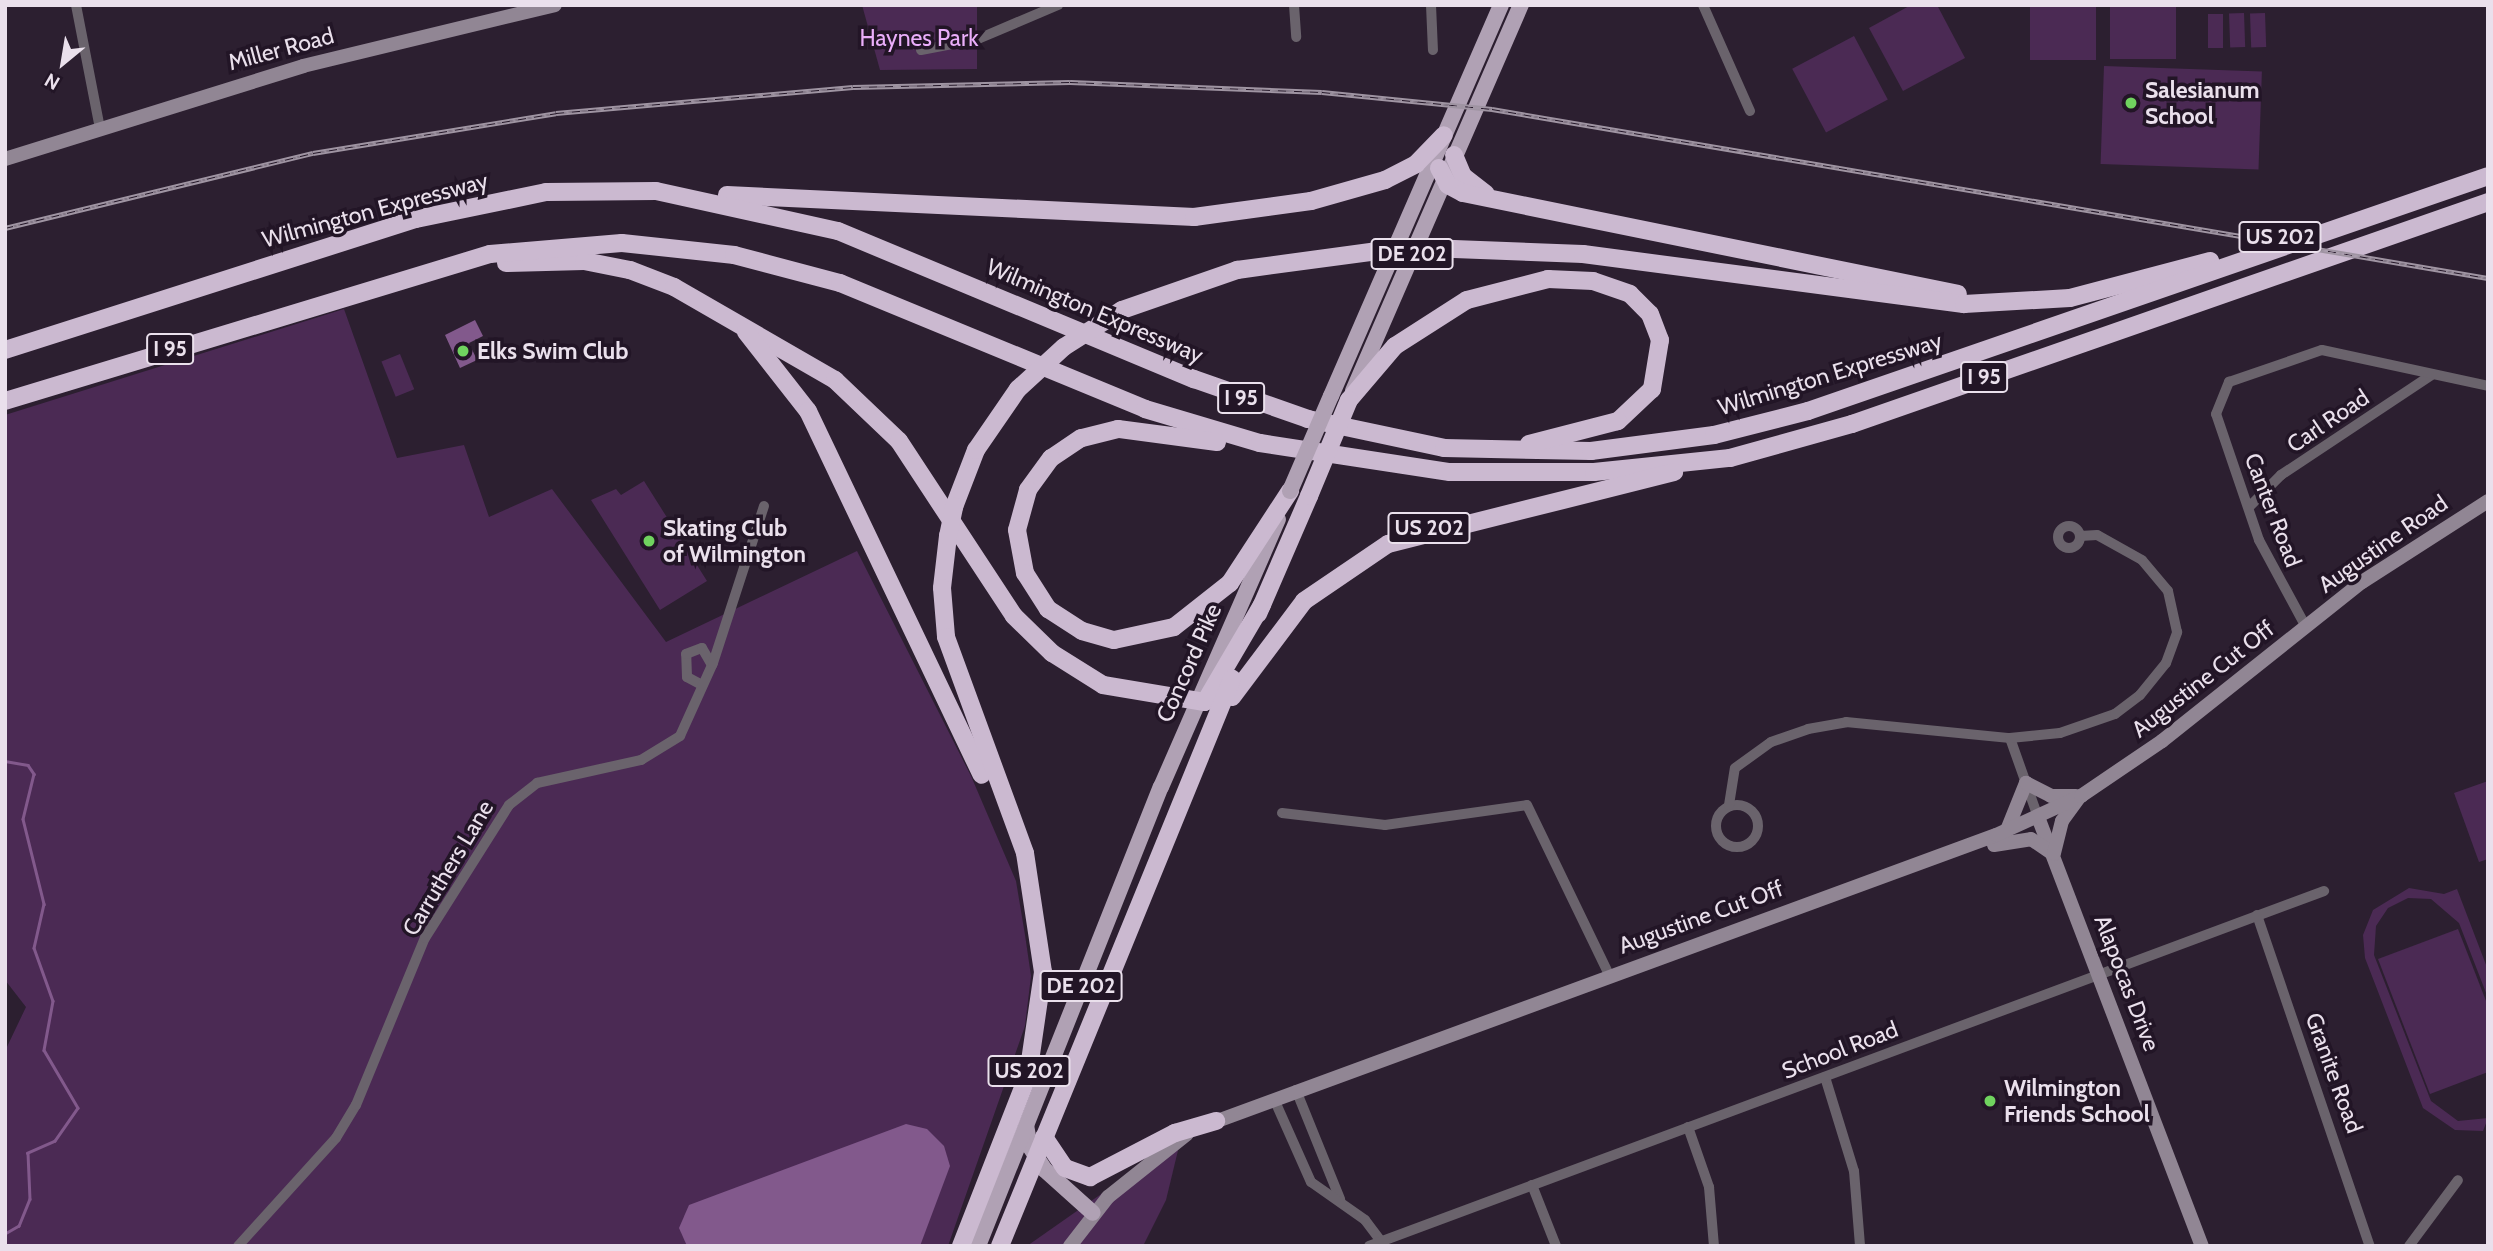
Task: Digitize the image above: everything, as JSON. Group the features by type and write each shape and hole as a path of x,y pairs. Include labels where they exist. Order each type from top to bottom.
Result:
{"highway":[{"path":"656,191 1194,217 1311,201 1385,180 1416,164 1444,135"},
{"path":"1454,155 1476,189 1513,203"},
{"name":"US 202","path":"961,1246 1037,1041 1043,972 1032,886 946,638 942,588 947,536 954,507 976,450 1018,388 1122,310 1237,270 1378,251 1428,248 1583,254 1930,302 2070,298 2166,275 2488,166"},
{"path":"1441,174 1463,193 1926,289 2070,298"},
{"name":"Wilmington Expressway","path":"5,350 427,216 546,192 656,191 838,231 1224,391 1367,434 1444,448 1556,452 1671,443 1750,427 1845,400 2488,176"},
{"name":"I 95","path":"5,401 335,297 537,247 622,243 722,253 840,283 1178,420 1293,451 1415,468 1557,474 1730,458 1852,424 2488,202"},
{"path":"335,297 476,267 584,261 674,287 835,380 870,410 899,442 1001,600 1039,643 1103,685 1199,702 1214,693 1262,605"},
{"path":"1340,398 1395,346 1428,321 1466,300 1527,282 1574,279 1621,289 1650,314 1660,340 1652,389 1618,421 1600,429 1523,445 1367,434"},
{"path":"737,322 814,423 1032,886"},
{"name":"Concord Pike","path":"1000,1246 1309,496 1340,398"},
{"path":"1290,491 1230,583 1183,622 1150,636 1114,640 1070,626 1038,597 1021,562 1019,517 1034,478 1062,449 1104,431 1140,430 1293,459 1415,468"},
{"name":"US 202","path":"1210,733 1284,622 1345,568 1388,544 1730,458"},
{"path":"1044,1137 1065,1168 1090,1178 1183,1129 1216,1121"}],"main road":[{"name":"Concord Pike","path":"1340,398 1444,135 1501,5"},
{"path":"1441,174 1511,5"},
{"name":"Concord Pike","path":"978,1246 1199,702 1290,491 1400,283 1441,174 1454,155 1521,5"},
{"path":"1026,1125 1035,1158 1093,1213"}],"street":[{"path":"76,5 100,128"},
{"name":"Miller Road","path":"5,159 303,66 555,5"},
{"path":"921,50 978,39 1059,5"},
{"path":"1294,5 1296,37"},
{"path":"1431,5 1433,50"},
{"path":"1703,5 1750,111"},
{"name":"Miller Road","path":"5,165 24,155"},
{"name":"Canter Road","path":"2306,627 2259,540 2216,401 2229,382 2322,350 2433,374"},
{"path":"2433,374 2488,386"},
{"name":"Carl Road","path":"2249,506 2281,475 2433,374"},
{"name":"Augustine Road","path":"2306,627 2403,554 2488,501"},
{"name":"Carruthers Lane","path":"238,1246 336,1138 356,1105 425,938 509,805 543,781 664,751 680,736 712,665 764,506"},
{"path":"1729,806 1746,806 1756,817 1758,831 1746,845 1728,846 1716,833 1716,819 1729,806 1735,768 1771,741 1808,729 1846,722 2010,738 2060,733 2115,713 2152,681 2177,632 2168,591 2155,571 2097,535 2080,536"},
{"name":"Augustine Cut Off","path":"1070,1246 1093,1213 1171,1145 1216,1121 1978,841 2081,796 2306,627"},
{"path":"702,685 687,677 686,654 702,649 712,665"},
{"path":"2010,738 2038,817"},
{"path":"2026,783 2051,796 2081,796"},
{"path":"2007,830 2026,783"},
{"path":"1978,841 1990,846 2031,839 2054,854 2062,821 2081,796"},
{"path":"1282,813 1398,825 1527,805 1609,975"},
{"name":"Alapocas Drive","path":"2038,817 2202,1246"},
{"name":"School Road","path":"1369,1246 1383,1244 1532,1185 2324,891"},
{"name":"Granite Road","path":"2257,915 2370,1246"},
{"path":"1825,1077 1854,1171 1860,1246"},
{"path":"1296,1090 1342,1203"},
{"path":"1274,1099 1306,1174 1342,1203 1383,1244"},
{"path":"1688,1127 1709,1188 1714,1246"},
{"path":"2410,1246 2458,1180"},
{"path":"1532,1185 1556,1246"}],"green space":[{"name":"Haynes Park","path":"862,5 977,5 977,69 880,70"},
{"path":"1911,5 1937,5 1965,58 1903,91 1869,28"},
{"path":"2030,5 2096,5 2096,60 2030,60"},
{"path":"2110,5 2176,5 2176,59 2110,59"},
{"path":"2244,13 2245,47 2230,48 2229,14"},
{"path":"2265,13 2266,47 2251,48 2250,14"},
{"path":"2208,14 2223,14 2223,48 2208,48"},
{"path":"1854,36 1888,100 1826,132 1792,69"},
{"path":"2104,66 2262,72 2258,169 2101,164"},
{"path":"344,309 397,458 464,445 489,517 552,489 666,642 857,551 971,776 1016,881 1031,976 1025,1026 948,1246 5,1246 5,1051 26,1007 5,980 5,415"},
{"path":"400,354 414,389 396,397 381,361"},
{"name":"Skating Club of Wilmington","path":"644,481 707,581 660,610 591,500 616,489 621,495"},
{"path":"2488,781 2488,859 2479,862 2454,793"},
{"path":"2409,888 2444,894 2457,889 2488,970 2488,998 2459,923 2431,899 2408,898 2388,908 2376,926 2374,955 2431,1101 2458,1121 2488,1118 2483,1131 2455,1130 2423,1108 2365,958 2363,935 2373,910"},
{"path":"2458,929 2488,1006 2488,1072 2430,1094 2378,959"},
{"path":"1181,1138 1166,1200 1143,1246 1027,1246"}],"shaded area":[{"name":"Elks Swim Club","path":"475,320 483,336 469,343 477,360 460,368 445,335"},
{"path":"906,1124 927,1129 944,1146 950,1166 920,1246 687,1246 679,1228 689,1205"}],"waterway":[{"path":"5,761 28,765 34,774 23,819 44,904 34,948 53,1001 44,1050 78,1108 55,1141 28,1153 30,1199 19,1226 5,1234"}],"railway":[{"path":"5,228 313,153 556,113 853,87 1070,82 1322,92 1492,109 2488,278"}],"place":[{"name":"Salesianum School","path":"2131,103"},
{"name":"Elks Swim Club","path":"463,351"},
{"name":"Skating Club of Wilmington","path":"649,541"},
{"name":"Wilmington Friends School","path":"1990,1101"}]}
